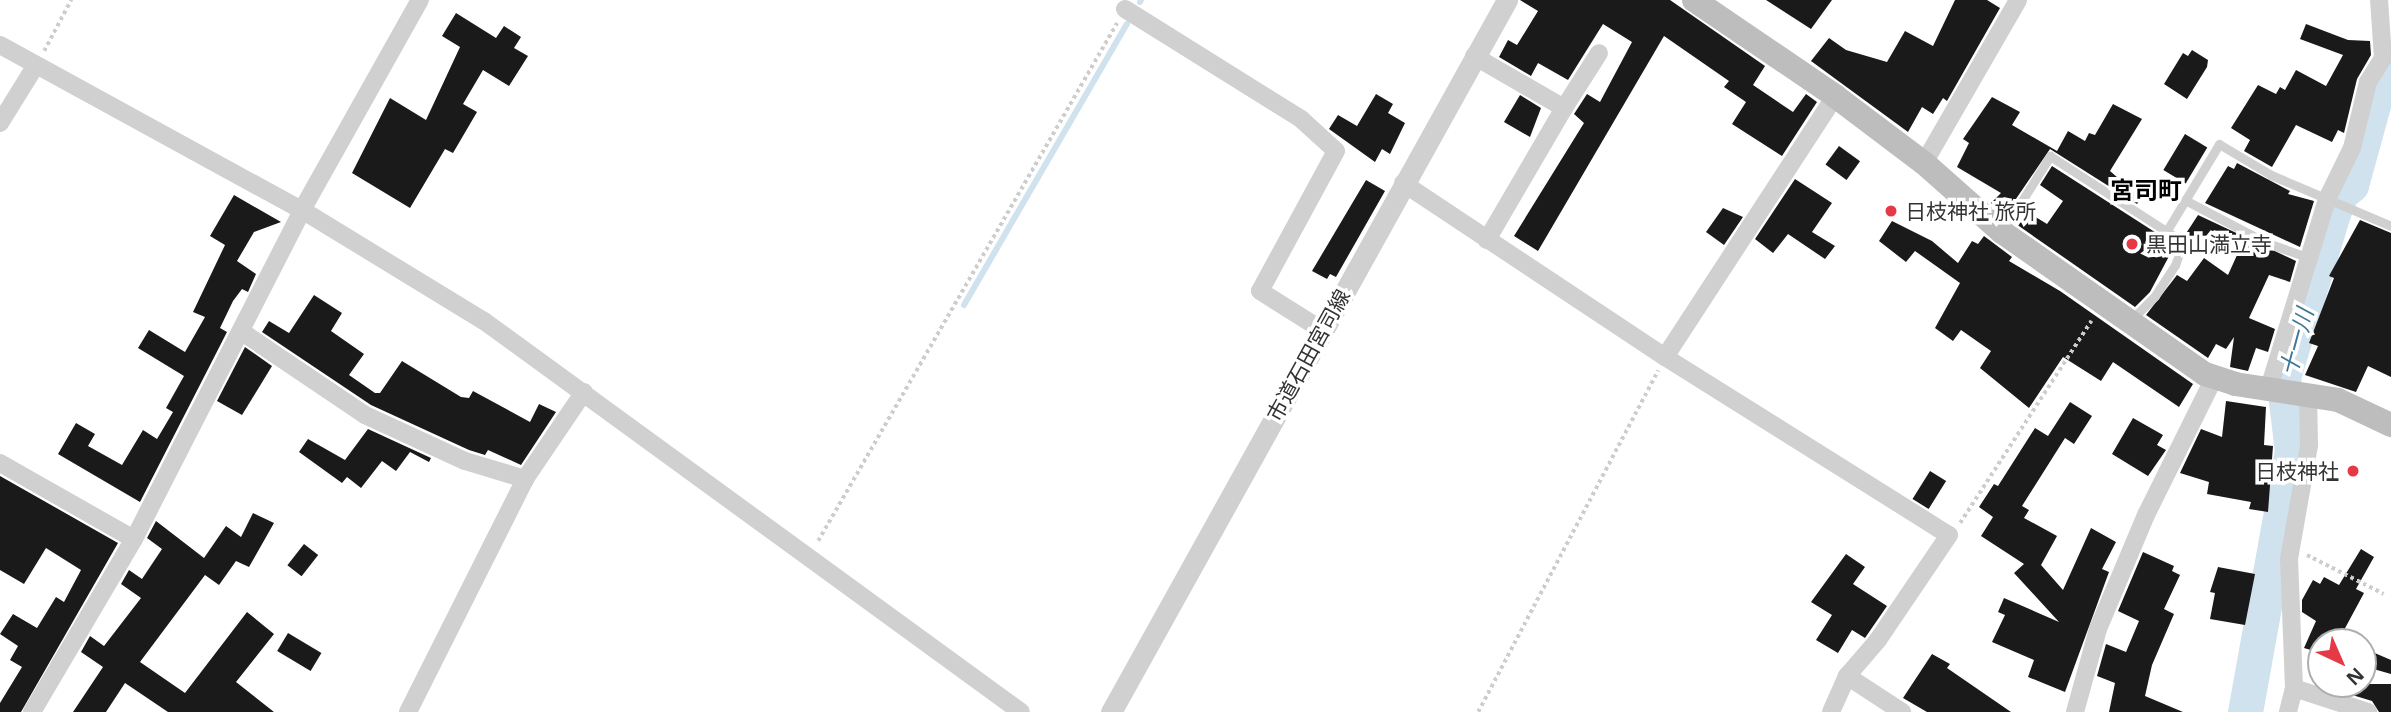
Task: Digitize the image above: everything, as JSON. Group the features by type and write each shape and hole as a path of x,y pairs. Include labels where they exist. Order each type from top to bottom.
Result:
{"main road":[{"path":"1694,0 1835,96 1924,163 2002,232 2214,378 2338,400 2391,425"}],"street":[{"path":"32,712 134,539 302,210 420,0"},
{"name":"市道石田宮司線","path":"1111,712 1507,0"},
{"path":"1924,163 2018,0"},
{"path":"2288,712 2294,688 2291,547 2309,445 2286,390 2309,258 2352,148 2368,82 2387,54 2379,0"},
{"path":"1125,9 1301,119 1336,151 1260,291 1322,330"},
{"path":"0,45 302,210 484,321 809,555 1021,712"},
{"path":"1487,240 1599,53"},
{"path":"1474,56 1564,108"},
{"path":"0,124 36,65"},
{"path":"1665,357 1835,96"},
{"path":"1403,183 1665,357 1949,535 1878,640 1847,676 1830,712"},
{"path":"242,332 365,415 465,461 525,478"},
{"path":"2075,712 2098,629 2146,515 2214,378"},
{"path":"408,712 525,478 584,393"},
{"path":"0,463 134,539"},
{"path":"1847,676 1902,712"},
{"path":"2294,688 2368,712"}],"lane":[{"path":"2166,232 2219,144 2271,175 2345,204 2391,226"},
{"path":"2002,232 2050,156 2183,242 2175,265 2130,321"},
{"path":"2185,200 2267,243 2309,258"}],"path":[{"path":"36,65 71,0"},
{"path":"809,555 1125,9"},
{"path":"1949,535 2103,304"},
{"path":"1478,712 1665,357"},
{"path":"2291,547 2384,594"}],"building":[{"path":"1520,0 1670,0 1765,66 1753,85 1793,112 1806,94 1817,102 1782,156 1732,124 1746,102 1724,87 1729,81 1664,36 1538,251 1514,236 1584,123 1574,114 1587,94 1600,102 1632,42 1603,24 1568,80 1538,63 1531,76 1499,57 1508,40 1517,45 1538,11"},
{"path":"1766,0 1832,0 1811,29"},
{"path":"1955,0 1987,0 2000,8 1947,101 1943,98 1933,114 1922,107 1908,132 1811,61 1829,38 1846,50 1887,62 1905,31 1933,46"},
{"path":"456,13 496,38 504,26 521,37 514,48 528,56 509,86 483,70 463,104 477,112 453,153 445,149 410,208 352,173 390,98 426,120 460,47 442,36"},
{"path":"2306,24 2348,40 2370,41 2371,55 2357,79 2344,133 2338,130 2332,142 2296,125 2272,167 2244,151 2250,140 2231,128 2258,85 2276,94 2280,87 2285,90 2296,70 2326,86 2343,55 2300,39"},
{"path":"2192,50 2208,60 2207,67 2187,99 2164,84 2183,53 2188,56"},
{"path":"1376,94 1393,104 1388,113 1405,123 1390,154 1382,149 1375,162 1329,129 1338,115 1357,126"},
{"path":"1520,95 1541,108 1530,137 1504,122"},
{"path":"1992,97 2020,112 2012,125 2057,151 2068,131 2085,141 2089,133 2095,135 2113,104 2142,119 2110,171 2141,198 2137,204 2050,149 2005,215 1991,203 2001,193 1957,167 1969,143 1963,139"},
{"path":"2185,134 2207,147 2186,183 2163,170"},
{"path":"1839,146 1860,161 1847,180 1825,165"},
{"path":"2237,163 2290,191 2288,194 2314,201 2300,247 2205,203 2228,166 2234,169"},
{"path":"2052,166 2175,245 2150,292 2135,307 2016,224 2024,210 2047,224 2063,201 2040,185"},
{"path":"1795,179 1832,203 1812,232 1835,246 1825,259 1788,234 1773,253 1755,239"},
{"path":"1366,180 1385,191 1336,277 1330,274 1327,279 1312,271"},
{"path":"234,195 281,222 254,232 237,261 256,274 248,292 242,289 233,301 220,328 227,332 140,502 58,454 76,423 95,434 88,446 122,465 143,430 157,439 173,412 166,408 184,376 138,348 149,330 185,352 205,317 193,312 225,245 210,236"},
{"path":"1723,208 1743,217 1724,245 1706,232"},
{"path":"2198,215 2296,261 2290,282 2269,275 2249,318 2275,329 2268,352 2256,348 2248,371 2230,367 2234,337 2226,349 2216,344 2208,358 2146,315 2177,275 2187,281 2204,258 2228,275 2242,244 2214,230 2200,251 2185,235"},
{"path":"2360,220 2391,233 2391,377 2368,366 2356,392 2305,375 2318,346 2309,343 2334,278 2329,276"},
{"path":"1892,221 1932,241 1958,263 1972,241 1978,244 1984,236 2012,257 2009,261 2060,291 2193,384 2179,407 2113,362 2101,381 2063,357 2029,408 1980,368 1991,351 1961,330 1953,341 1935,328 1960,283 1915,251 1906,262 1879,241"},
{"path":"314,295 342,313 331,331 364,354 349,375 375,393 380,393 402,361 461,397 469,398 473,391 530,422 539,404 556,412 521,465 488,450 485,455 469,450 371,405 262,332 269,321 289,333"},
{"path":"245,347 272,366 242,415 217,401"},
{"path":"2226,401 2266,407 2264,445 2273,446 2268,512 2249,509 2251,502 2207,494 2209,482 2180,473 2201,429 2222,437"},
{"path":"2070,402 2092,416 2074,444 2065,438 2022,506 2029,510 2024,518 2057,536 2041,565 2063,590 2091,528 2116,542 2102,569 2109,572 2065,692 2028,677 2034,660 1992,642 2005,615 1998,612 2004,598 2059,622 2014,573 2024,564 1981,536 1993,517 1979,507 1994,484 1998,486 2035,428 2048,436"},
{"path":"2133,418 2163,435 2157,445 2166,450 2148,476 2112,454"},
{"path":"368,429 431,458 429,462 410,452 396,471 382,461 361,488 347,477 342,483 299,452 308,439 345,460"},
{"path":"1930,471 1946,481 1929,509 1913,499"},
{"path":"0,476 118,543 21,712 0,712 0,703 22,667 10,660 18,646 0,634 13,614 37,628 56,597 64,602 81,570 46,548 24,584 0,570"},
{"path":"253,513 274,523 249,567 236,561 219,585 205,575 140,662 185,693 247,612 274,634 236,682 274,712 168,712 125,683 106,712 73,712 103,667 81,652 90,636 104,646 141,598 121,584 129,570 142,579 162,549 147,538 156,521 204,558 226,526 241,537"},
{"path":"304,544 318,555 302,576 287,565"},
{"path":"2361,549 2374,557 2356,589 2364,593 2345,628 2313,628 2316,621 2302,612 2302,600 2313,580 2320,584 2324,577 2339,585"},
{"path":"2143,552 2174,566 2172,571 2180,575 2164,609 2174,614 2152,665 2145,696 2183,712 2109,712 2115,683 2097,676 2106,644 2126,652 2139,621 2118,611"},
{"path":"1846,554 1865,567 1853,584 1887,606 1865,638 1852,630 1838,653 1816,640 1832,615 1811,602"},
{"path":"2218,567 2255,574 2245,625 2210,619 2215,593 2210,592"},
{"path":"288,633 321,653 311,671 277,651"},
{"path":"1932,654 1950,664 1947,668 2011,712 1927,712 1903,698"},
{"path":"2377,654 2391,660 2391,674 2377,670"},
{"path":"2377,684 2391,684 2391,712 2379,712 2372,701 2362,698 2377,698"}],"waterway":[{"path":"964,305 1127,24"},
{"name":"十一川","path":"2245,712 2292,451 2283,377 2333,213 2341,193 2351,185 2380,80 2391,70"}],"place":[{"name":"日枝神社 旅所","path":"1891,211"},
{"name":"黒田山満立寺","path":"2132,244"},
{"name":"日枝神社","path":"2353,471"}],"district":[{"name":"宮司町","path":"2146,190"}]}
